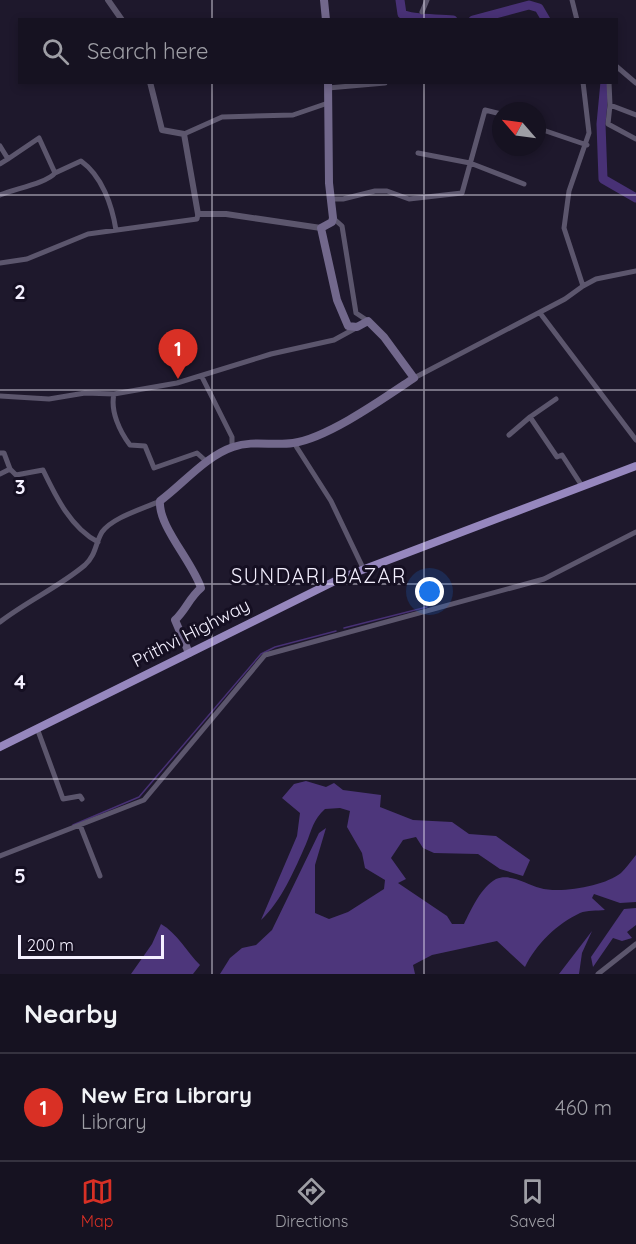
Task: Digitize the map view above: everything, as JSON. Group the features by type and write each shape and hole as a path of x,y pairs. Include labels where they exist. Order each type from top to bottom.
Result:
{"highway":[{"name":"Prithvi Highway","path":"0,747 283,605 364,570 636,465"}],"main road":[{"path":"324,0 326,18"},
{"path":"189,653 175,620 183,613 187,600 201,588 174,536 164,525 160,501 207,462 232,447 253,443 294,443 354,417 414,378 384,337 368,321 357,327 348,326 337,300 321,228 332,222 333,218 329,183 328,85"}],"street":[{"path":"108,0 121,18"},
{"path":"422,12 427,0"},
{"path":"572,0 576,18"},
{"path":"618,68 636,83"},
{"path":"150,84 162,130 165,133 184,134 222,117 293,115 328,103"},
{"path":"328,85 356,84"},
{"path":"583,84 589,133 587,145 568,191 564,228 583,286"},
{"path":"609,84 608,124 636,139"},
{"path":"610,105 636,115"},
{"path":"331,199 343,199 375,191 387,191 409,199 462,193 485,110 492,112"},
{"path":"546,131 587,145"},
{"path":"0,263 27,259 88,234 197,219 184,134"},
{"path":"0,164 39,138 55,173"},
{"path":"0,146 8,159"},
{"path":"418,153 470,163 524,184"},
{"path":"0,195 18,187 45,182 55,173 81,161 90,167 110,202 116,231"},
{"path":"198,214 226,214 321,228"},
{"path":"333,218 342,226 356,313 368,321"},
{"path":"414,378 540,312 596,279 636,271"},
{"path":"540,312 636,440"},
{"path":"0,396 49,399 85,393 114,394 202,377 271,354 334,340 357,327"},
{"path":"202,377 232,437 232,447"},
{"path":"114,394 115,412 123,436 130,445 145,446 153,468 197,453 207,462"},
{"path":"509,435 556,399"},
{"path":"530,417 548,447 557,457 562,455 567,459 582,486"},
{"path":"294,443 331,501 364,570"},
{"path":"0,453 4,453 10,469 16,475 43,470 65,511 85,536 98,542"},
{"path":"0,474 10,469"},
{"path":"0,622 17,609 55,588 87,563 95,555 103,531 117,521 160,501"},
{"path":"0,856 144,800 265,655 544,579 636,532"},
{"path":"37,728 63,798 80,796 82,799"},
{"path":"80,825 100,876"},
{"path":"598,974 636,944"}],"shaded area":[{"path":"306,781 326,787 334,783 343,790 381,795 380,807 413,820 452,822 469,834 496,836 530,860 523,876 500,869 478,854 434,853 423,848 416,837 403,840 391,858 406,879 398,883 447,916 452,924 464,924 481,893 496,879 513,878 549,890 582,888 614,878 636,855 636,902 620,903 594,894 592,898 605,910 583,912 563,923 541,943 525,967 497,941 432,955 413,965 415,974 220,974 230,958 242,948 256,945 272,930 319,833 326,828 315,865 315,913 329,919 348,912 384,889 385,880 365,868 362,853 347,827 350,811 340,808 325,809 315,821 287,885 261,920 297,836 300,813 282,798 294,784"},
{"path":"636,908 636,925 627,932 632,938 622,941 613,938 593,967 591,957 624,909"},
{"path":"161,924 177,938 200,965 193,974 131,974 152,944"},
{"path":"592,931 582,953 579,974 559,974"}],"waterway":[{"path":"400,0 402,14 419,18"},
{"path":"480,18 529,5 539,8 545,18"},
{"path":"605,84 601,124 603,179 636,198"},
{"path":"344,628 427,607"},
{"path":"73,825 139,797 261,654 275,647 336,631"}],"place":[{"name":"New Era Library","path":"178,379"}],"district":[{"name":"SUNDARI BAZAR","path":"319,576"}]}
